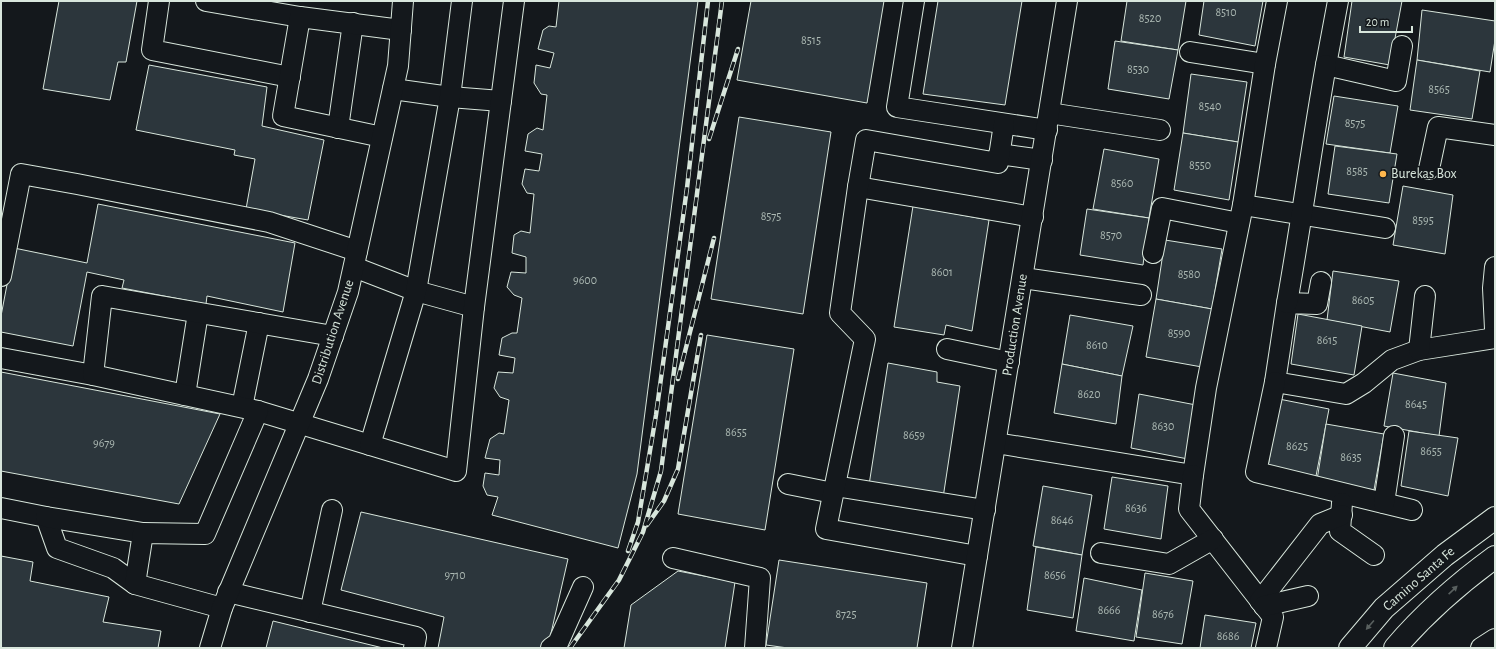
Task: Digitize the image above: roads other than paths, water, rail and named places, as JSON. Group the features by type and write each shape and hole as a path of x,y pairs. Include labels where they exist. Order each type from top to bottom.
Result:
{"main road":[{"name":"Camino Santa Fe","path":"1350,648 1384,608 1445,555 1495,518"},
{"path":"1394,648 1410,630 1463,580 1495,557"}],"street":[{"path":"159,1 152,50 290,77"},
{"path":"206,1 300,17 401,30"},
{"name":"Distribution Avenue","path":"210,648 225,600 318,378 348,292 398,66 403,1"},
{"path":"370,445 416,291 450,97 462,1"},
{"path":"1,358 93,375 250,409 456,471 474,307 514,1"},
{"path":"914,1 897,107 1004,124 1048,121 1160,130"},
{"name":"Production Avenue","path":"962,648 1067,1"},
{"path":"1266,648 1273,617 1190,509 1193,475 1206,388 1241,214 1265,64 1277,1"},
{"path":"1338,1 1317,116 1275,382 1256,472 1412,510"},
{"path":"300,17 283,116 382,137"},
{"path":"338,128 353,24"},
{"path":"1326,65 1396,81 1402,46"},
{"path":"1190,52 1265,64"},
{"path":"393,89 450,97 501,100"},
{"path":"978,556 826,530 865,339 840,313 866,140 998,163 1004,124"},
{"path":"1430,169 1438,127 1495,135"},
{"path":"999,154 1042,160"},
{"path":"1,276 21,174 269,222 355,259 416,291 474,307"},
{"path":"858,187 1032,217"},
{"path":"1153,253 1162,208 1241,214 1302,214 1385,228"},
{"path":"1495,267 1493,288 1495,329"},
{"path":"1023,278 1140,295"},
{"path":"1287,303 1317,304 1321,282"},
{"path":"93,375 102,296 333,336"},
{"path":"1419,350 1425,296"},
{"path":"186,395 198,312"},
{"path":"1,508 144,532 205,534 250,409 259,323"},
{"path":"1275,382 1346,394 1364,383 1392,360 1419,350 1495,338"},
{"path":"947,349 1009,362"},
{"path":"1384,503 1394,436"},
{"path":"996,443 1193,475"},
{"path":"788,484 985,510"},
{"path":"1343,493 1340,531 1374,555"},
{"path":"310,612 332,510"},
{"path":"1262,603 1320,524 1342,515"},
{"path":"46,516 57,548 114,568 135,584 225,600 310,612 416,637 414,648"},
{"path":"135,584 144,532"},
{"path":"1100,552 1169,564 1213,539"},
{"path":"673,558 760,578 755,648"},
{"path":"551,648 558,643 583,587"},
{"path":"1262,603 1308,596"},
{"path":"1481,648 1495,639"}],"railway":[{"path":"628,551 638,522 656,415 687,188 708,1"},
{"path":"570,648 619,580 643,532 661,471 722,1"},
{"path":"709,139 738,49"},
{"path":"678,379 714,238"},
{"path":"647,525 664,501 678,469 701,335"}],"place":[{"name":"Burekas Box","path":"1383,174"}]}
